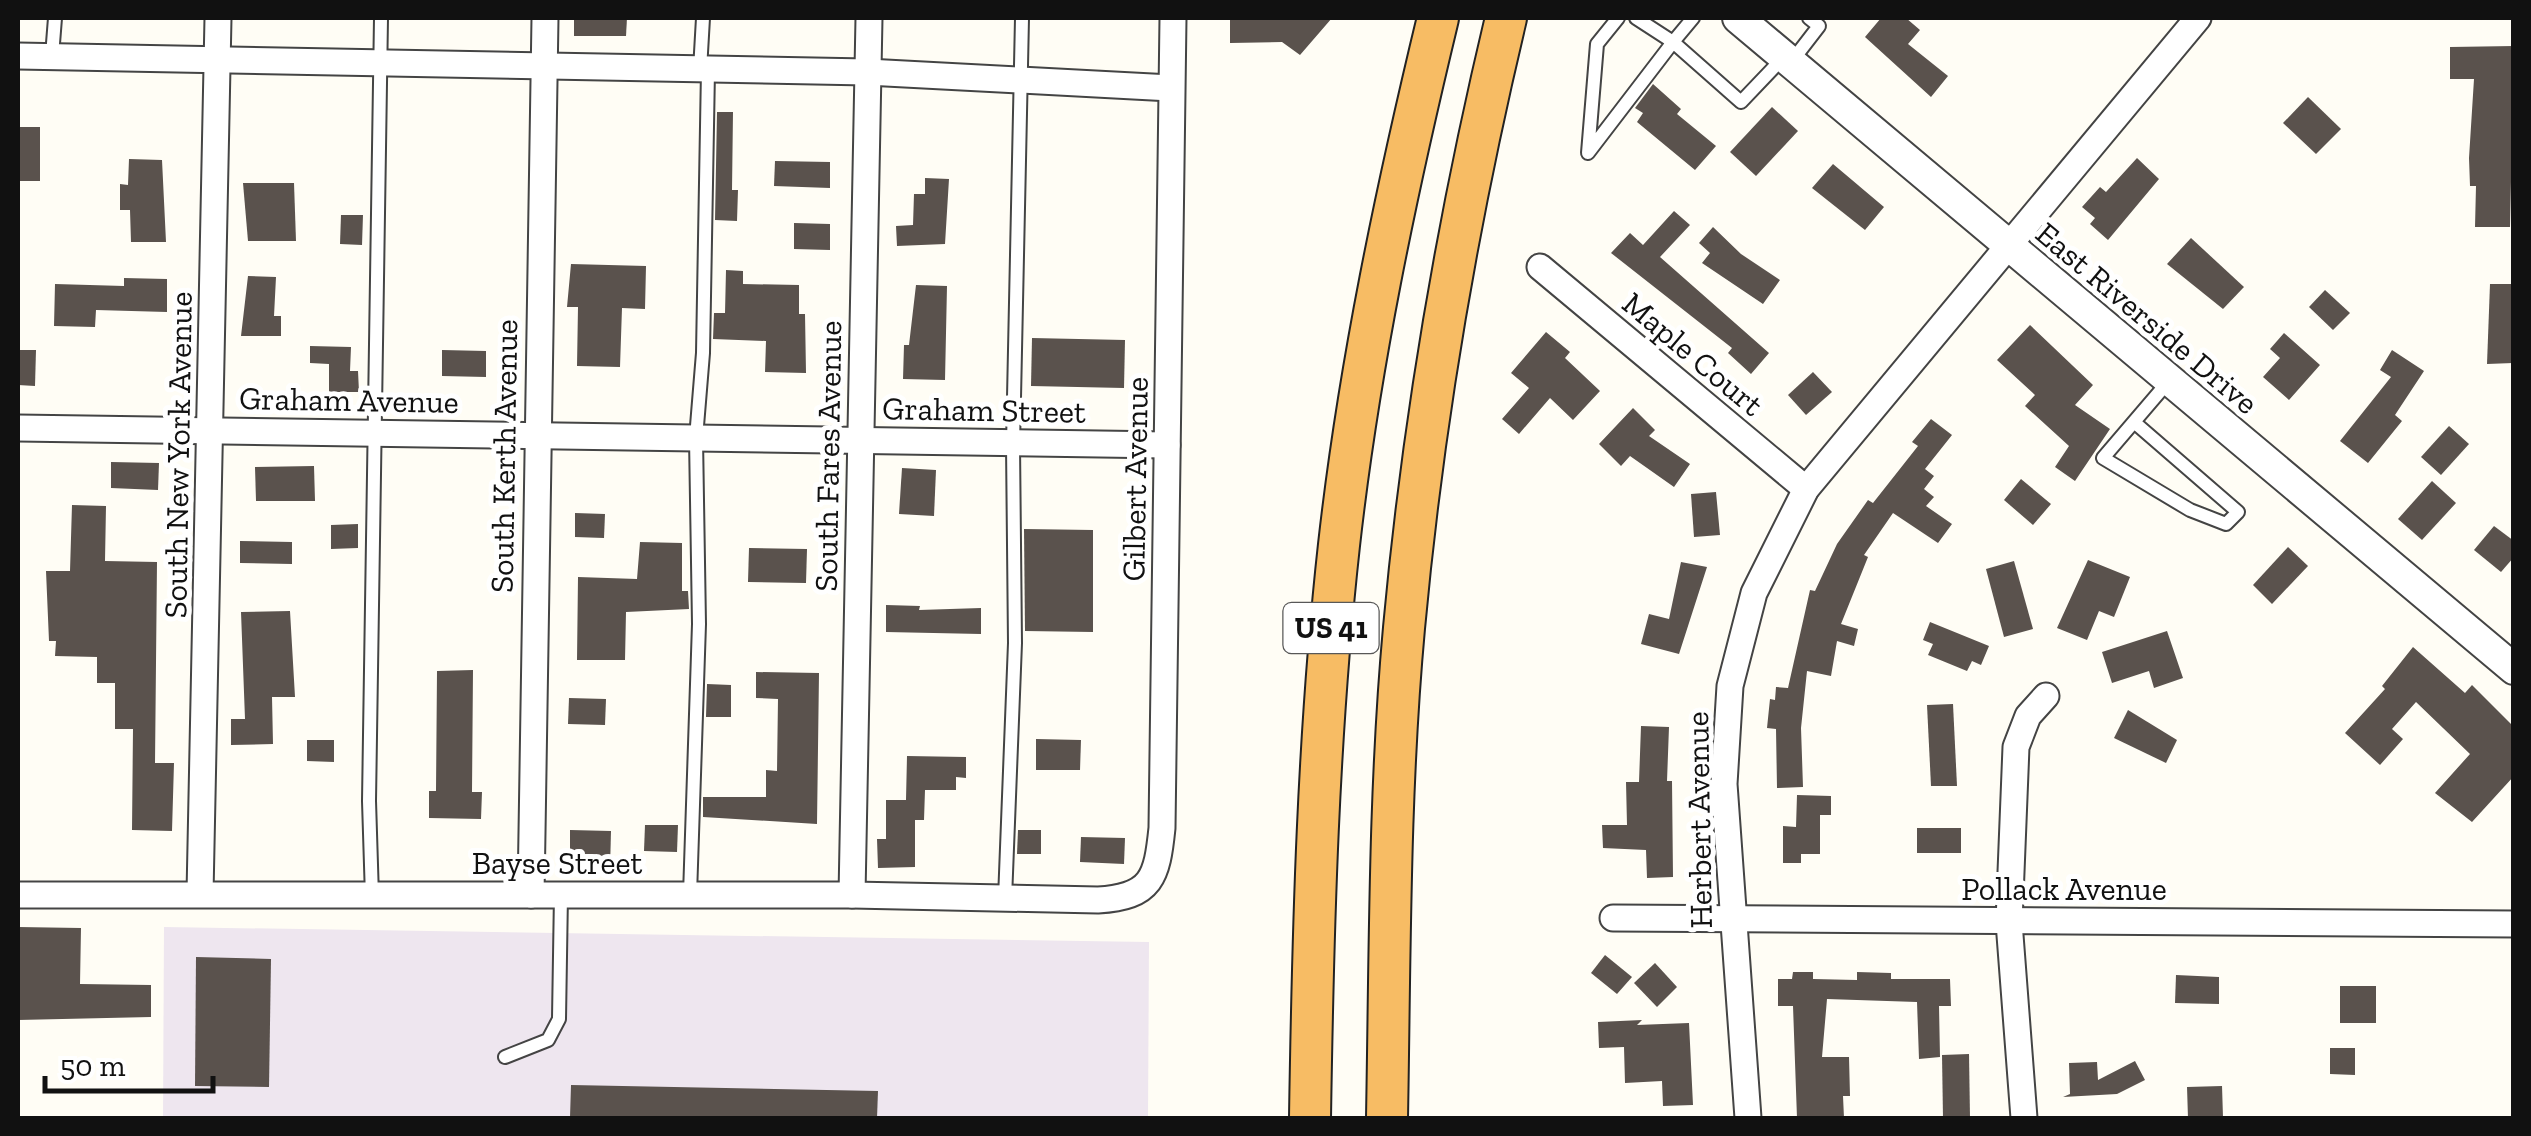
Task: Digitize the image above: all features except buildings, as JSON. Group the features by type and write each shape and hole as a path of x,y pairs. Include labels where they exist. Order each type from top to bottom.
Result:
{"highway":[{"name":"US 41","path":"1310,1118 1319,789 1340,541 1374,304 1438,18"},
{"name":"US 41","path":"1387,1118 1394,792 1406,612 1437,356 1506,18"},
{"path":"1491,81 1514,18"}],"street":[{"name":"South New York Avenue","path":"200,894 218,18"},
{"name":"South Kerth Avenue","path":"531,895 545,18"},
{"name":"South Fares Avenue","path":"852,895 869,18"},
{"name":"Gilbert Avenue","path":"1098,900 1126,898 1144,888 1159,861 1173,18"},
{"name":"East Riverside Drive","path":"1738,18 2006,247 2514,669"},
{"name":"Herbert Avenue","path":"1748,1118 1724,784 1730,686 1754,593 1806,489 2198,18"},
{"path":"18,56 867,72 1171,88"},
{"name":"Maple Court","path":"1540,268 1806,489"},
{"name":"Graham Avenue","path":"18,428 859,440"},
{"name":"Graham Street","path":"859,440 1167,445"},
{"path":"2024,1118 2009,922 2016,748 2028,716 2046,696"},
{"name":"Bayse Street","path":"18,896 852,895 1098,900"},
{"name":"Pollack Avenue","path":"1614,918 2514,924"}],"lane":[{"path":"52,56 56,18"},
{"path":"372,897 369,800 382,18"},
{"path":"690,895 698,644 696,438 703,353 703,18"},
{"path":"1005,899 1015,643 1013,445 1020,236 1017,82 1022,18"},
{"path":"1618,18 1597,44 1588,153 1692,18"},
{"path":"1636,18 1673,42 1741,102 1819,26 1810,18"},
{"path":"2134,422 2238,512 2226,524 2190,510 2102,458 2168,382"},
{"path":"505,1057 548,1040 559,1019 561,894"}],"shaded area":[{"path":"164,927 1149,942 1148,1118 163,1118"}]}
